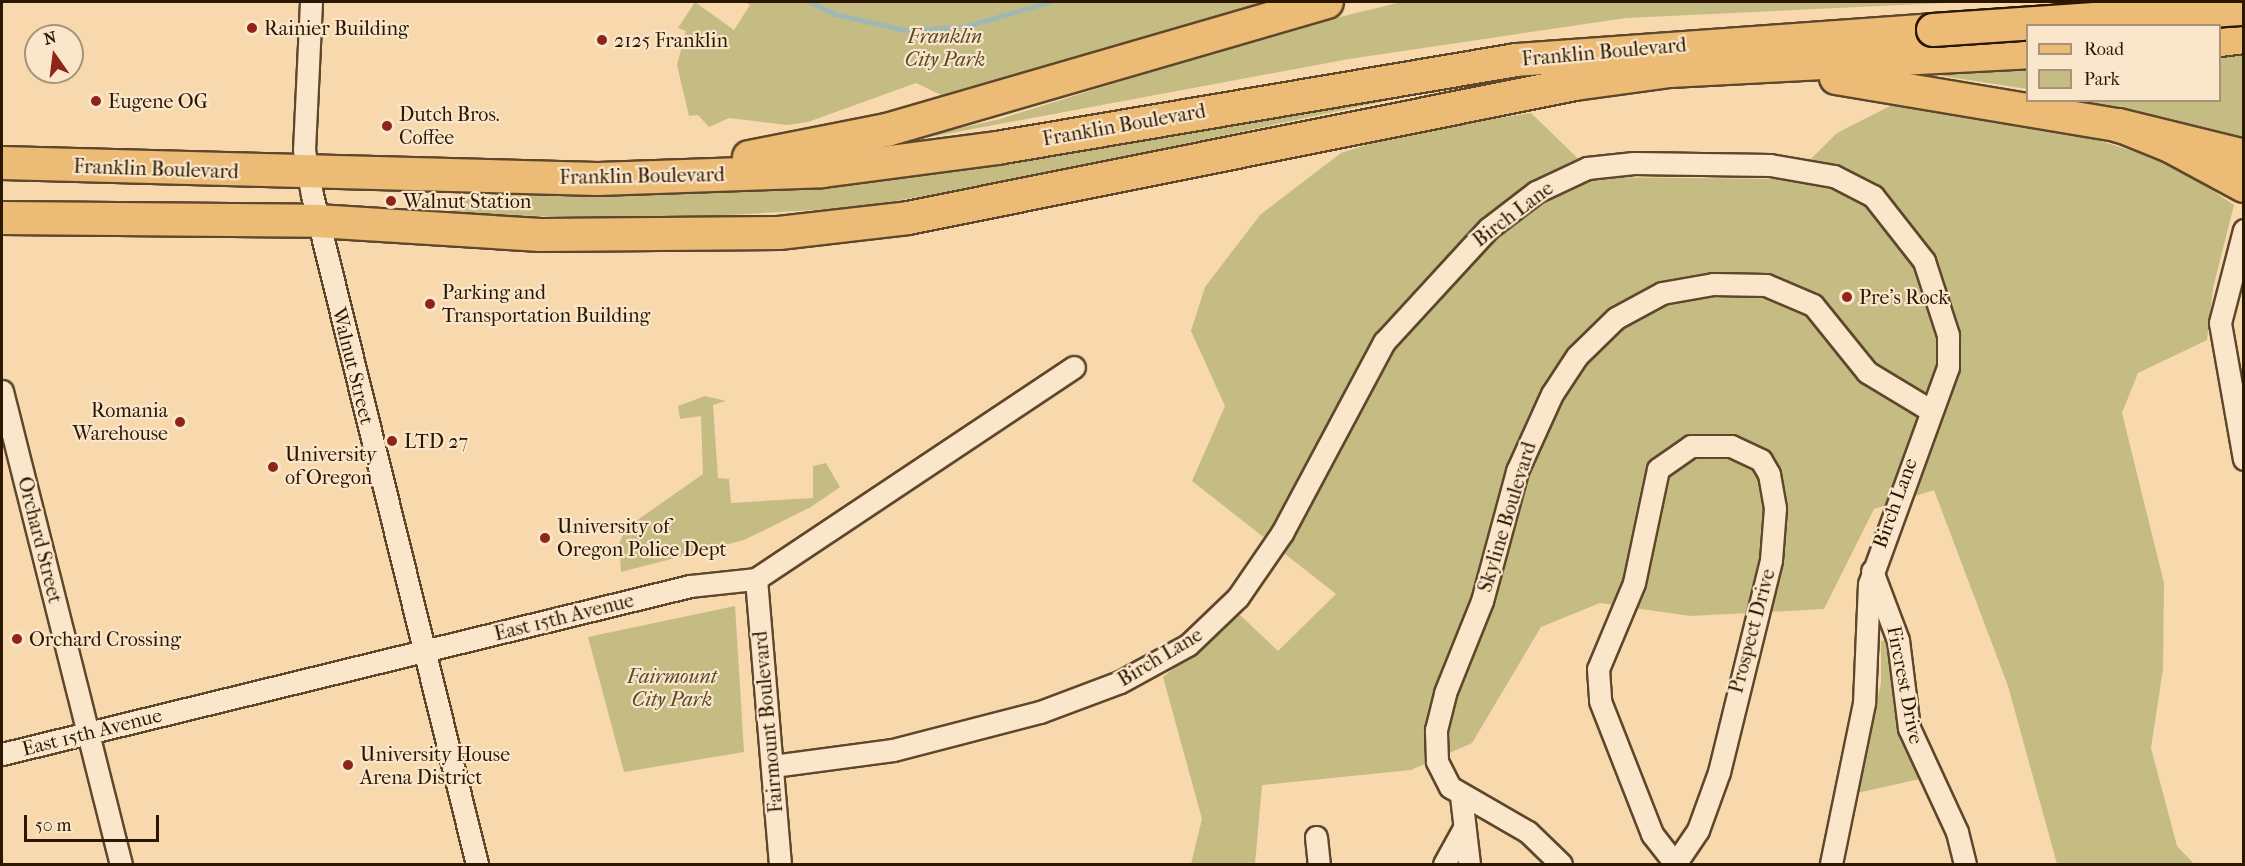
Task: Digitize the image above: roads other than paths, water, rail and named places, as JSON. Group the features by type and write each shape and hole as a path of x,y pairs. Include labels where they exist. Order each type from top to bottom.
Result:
{"highway":[{"path":"2118,125 2244,156"}],"main road":[{"path":"598,179 887,130 1327,2"},
{"path":"2195,2 2244,18"},
{"name":"Franklin Boulevard","path":"2107,24 2244,9"},
{"name":"Franklin Boulevard","path":"2,218 317,220 541,235 779,233 943,212 1476,101 1670,71 1761,69 1934,43 2026,33"},
{"path":"2221,40 2244,37"},
{"name":"Franklin Boulevard","path":"2,163 244,172 598,179 898,163 1516,60 1934,43 2026,52"},
{"path":"1761,69 1964,95 2118,125 2179,150 2244,186"},
{"path":"2,182 34,177 152,182 244,172"}],"street":[{"name":"Walnut Street","path":"311,2 308,172 317,220 477,864"},
{"name":"Birch Lane","path":"773,766 893,750 1040,712 1120,682 1188,645 1238,597 1282,533 1378,352 1413,306 1489,228 1536,192 1587,168 1634,163 1770,165 1834,176 1873,196 1924,261 1945,320 1948,367 1930,410 1872,571 1866,604 1864,704 1831,864"},
{"path":"2244,230 2220,323 2244,459"},
{"name":"Skyline Boulevard","path":"1561,864 1528,832 1461,796 1439,771 1436,730 1445,693 1482,601 1517,471 1562,377 1616,318 1681,287 1739,283 1787,291 1826,317 1867,372 1930,410"},
{"name":"East 15th Avenue","path":"2,754 690,586 756,579 1074,367"},
{"name":"Orchard Street","path":"2,391 121,864"},
{"name":"Prospect Drive","path":"1691,446 1731,446 1761,460 1769,474 1775,508 1771,560 1719,772 1698,830 1675,864 1652,834 1600,701 1598,669 1634,583 1658,469 1691,446"},
{"name":"Fircrest Drive","path":"1872,571 1898,640 1908,728 1958,832 1965,864"},
{"name":"Fairmount Boulevard","path":"756,579 780,864"},
{"path":"1461,796 1469,864"},
{"path":"1444,864 1464,828"},
{"path":"1316,837 1319,864"}],"waterway":[{"path":"810,2 835,14 904,30 963,27 1049,2"}],"place":[{"name":"Rainier Building","path":"252,28"},
{"name":"2125 Franklin","path":"602,40"},
{"name":"Eugene OG","path":"96,101"},
{"name":"Dutch Bros. Coffee","path":"387,126"},
{"name":"Walnut Station","path":"391,201"},
{"name":"Pre's Rock","path":"1847,297"},
{"name":"Parking and Transportation Building","path":"430,304"},
{"name":"Romania Warehouse","path":"180,422"},
{"name":"LTD 27","path":"392,441"},
{"name":"University of Oregon","path":"273,467"},
{"name":"University of Oregon Police Dept","path":"545,538"},
{"name":"Orchard Crossing","path":"17,639"},
{"name":"University House Arena District","path":"348,765"}],"park label":[{"name":"Franklin City Park","path":"945,48"},
{"name":"Fairmount City Park","path":"672,688"}]}
